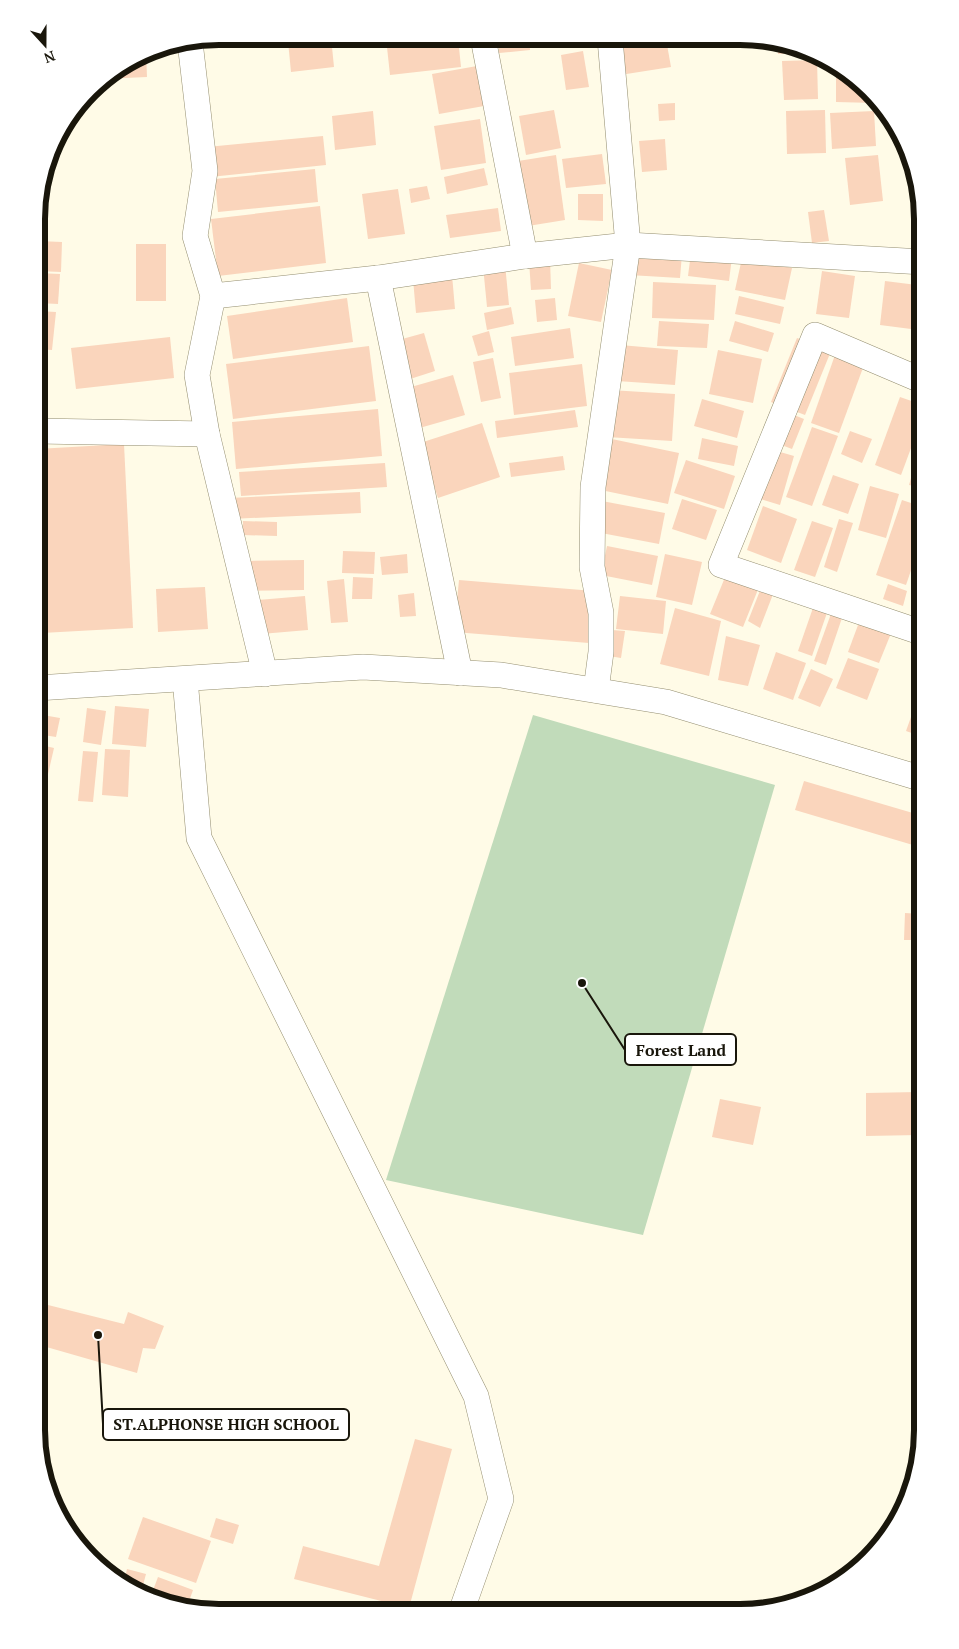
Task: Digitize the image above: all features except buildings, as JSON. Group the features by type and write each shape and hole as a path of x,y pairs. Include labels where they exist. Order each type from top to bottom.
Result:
{"street":[{"path":"484,45 525,256"},
{"path":"596,690 601,652 601,613 592,567 593,487 628,245 611,45"},
{"path":"191,47 205,171 195,236 213,296 197,375 207,434 265,674"},
{"path":"213,296 378,278 525,256 628,245 914,261"},
{"path":"378,278 460,672"},
{"path":"914,377 815,335 721,565 914,630"},
{"path":"45,431 207,434"},
{"path":"45,688 363,668 501,675 666,702 914,777"},
{"path":"184,679 199,838 476,1396 501,1499 464,1604"}],"green space":[{"path":"533,715 775,785 643,1235 386,1180"}],"place":[{"name":"Forest Land","path":"582,983"},
{"name":"ST.ALPHONSE HIGH SCHOOL","path":"98,1335"}]}
